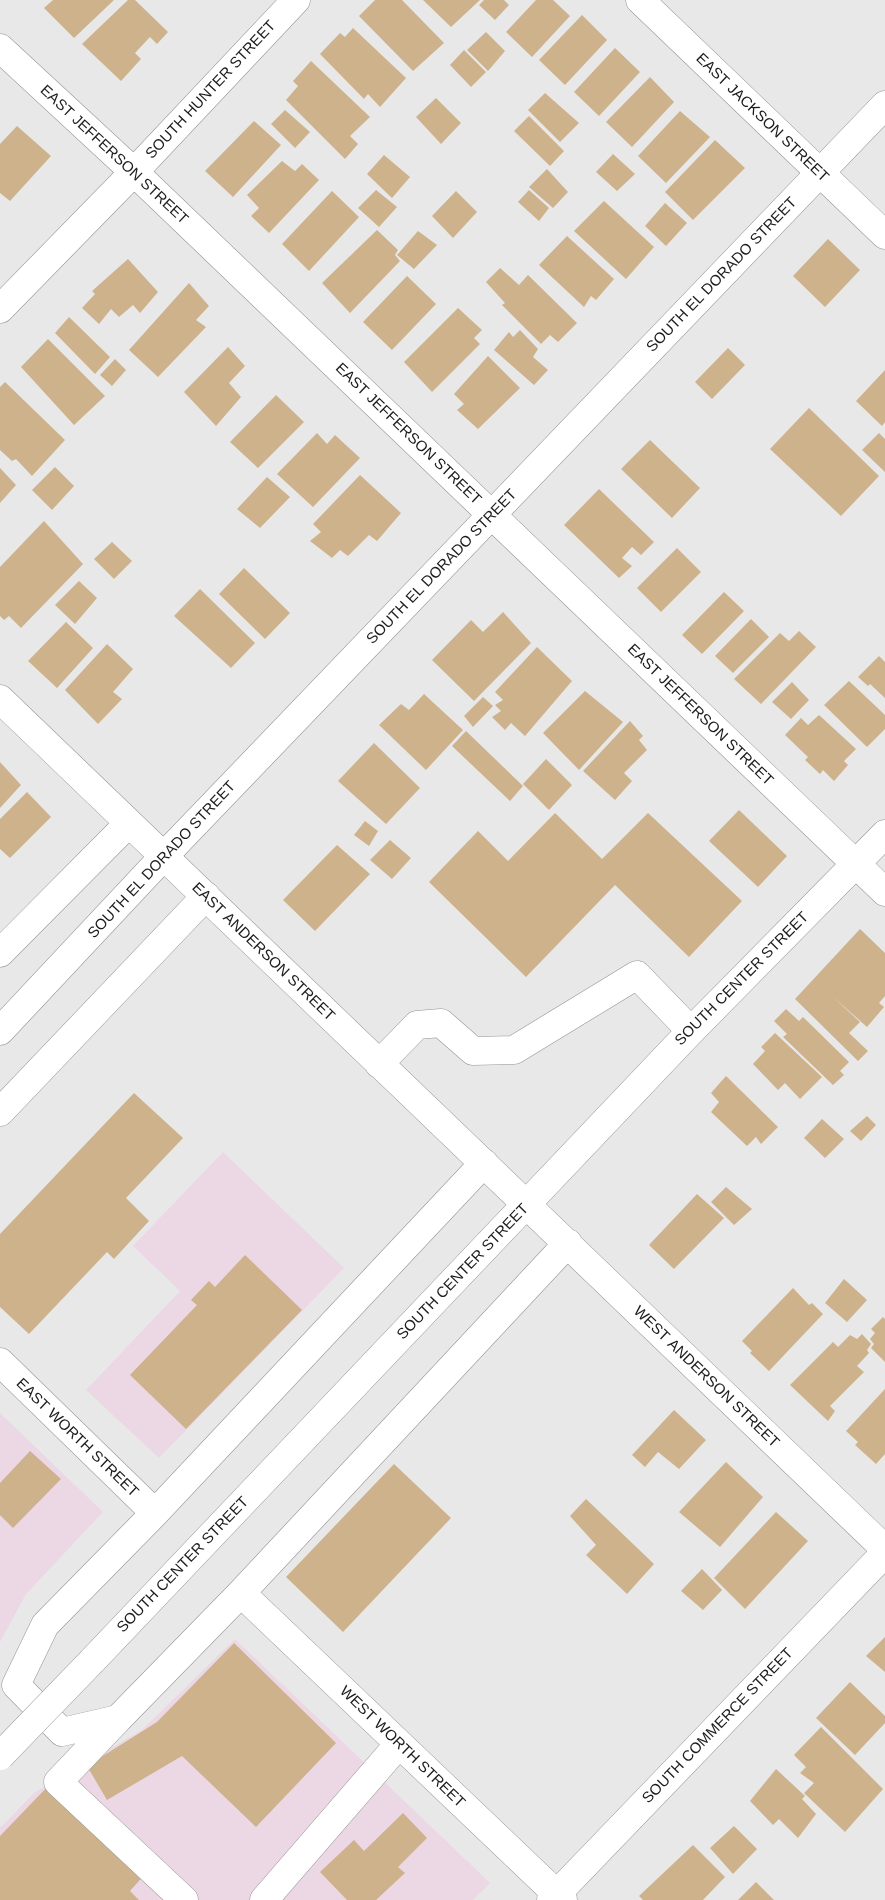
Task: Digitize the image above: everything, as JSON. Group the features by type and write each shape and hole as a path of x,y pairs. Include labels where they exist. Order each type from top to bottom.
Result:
{"street":[{"name":"SOUTH HUNTER STREET","path":"0,309 134,172 296,0"},
{"name":"EAST JACKSON STREET","path":"640,0 885,235"},
{"name":"EAST JEFFERSON STREET","path":"0,48 134,172 885,892"},
{"name":"SOUTH EL DORADO STREET","path":"0,1031 164,856 885,105"},
{"name":"EAST ANDERSON STREET","path":"0,699 379,1064 528,1204"},
{"path":"0,954 129,822"},
{"name":"SOUTH CENTER STREET","path":"0,1756 528,1204 691,1030 885,834"},
{"path":"0,1112 206,896"},
{"path":"379,1064 417,1025 441,1023 473,1051 514,1050 637,975 691,1030"},
{"path":"118,1719 62,1732 16,1685 45,1625 155,1513 484,1163"},
{"name":"WEST ANDERSON STREET","path":"528,1204 885,1551"},
{"path":"184,1900 58,1782 241,1593 568,1243"},
{"name":"EAST WORTH STREET","path":"0,1362 155,1513"},
{"name":"SOUTH COMMERCE STREET","path":"557,1898 885,1551"},
{"name":"WEST WORTH STREET","path":"241,1593 557,1898"},
{"path":"264,1900 399,1744"}],"shaded area":[{"path":"223,1152 344,1268 159,1458 86,1390 180,1291 133,1246"},
{"path":"0,1413 103,1512 26,1594 0,1642"},
{"path":"235,1639 490,1883 473,1900 0,1900 0,1828 34,1793 142,1730"}],"building":[{"path":"53,0 114,0 74,38 44,8"},
{"path":"128,0 135,0 168,32 157,44 150,37 135,53 141,59 121,81 82,44"},
{"path":"375,0 402,0 444,43 413,71 359,16"},
{"path":"423,0 480,0 451,27"},
{"path":"484,0 504,0 509,5 495,20 479,5"},
{"path":"536,0 553,0 570,16 532,57 506,32"},
{"path":"582,15 607,40 565,85 539,60"},
{"path":"353,28 406,78 380,107 368,94 364,99 320,54 340,33 345,37"},
{"path":"486,32 505,51 488,71 467,50"},
{"path":"615,48 640,72 599,116 574,92"},
{"path":"464,50 486,72 471,87 450,65"},
{"path":"311,61 370,117 350,136 358,144 345,159 286,100 298,86 293,81"},
{"path":"650,77 674,102 632,147 606,122"},
{"path":"545,93 579,123 560,142 528,110"},
{"path":"436,98 461,123 441,144 416,117"},
{"path":"285,110 310,132 295,148 271,124"},
{"path":"680,111 710,137 666,183 638,156"},
{"path":"529,116 564,151 550,166 514,131"},
{"path":"254,121 281,145 233,197 205,171"},
{"path":"17,126 51,156 10,201 0,193 0,144"},
{"path":"715,140 745,168 693,220 665,192"},
{"path":"613,154 635,174 617,191 596,172"},
{"path":"384,155 410,177 392,198 367,174"},
{"path":"282,161 295,171 302,164 319,180 269,233 251,216 259,208 247,195"},
{"path":"547,169 568,192 553,208 529,187"},
{"path":"376,190 397,207 379,227 358,208"},
{"path":"529,190 549,208 539,221 518,202"},
{"path":"332,191 359,217 309,271 282,244"},
{"path":"456,191 477,212 453,238 432,216"},
{"path":"604,201 654,247 626,279 574,231"},
{"path":"665,203 687,223 666,246 645,226"},
{"path":"377,230 398,250 395,255 400,261 350,313 322,283"},
{"path":"418,231 437,245 414,269 397,255"},
{"path":"567,236 614,279 596,300 591,296 584,307 539,265"},
{"path":"828,239 860,270 825,307 793,276"},
{"path":"128,259 158,292 140,313 133,305 119,317 111,309 99,324 82,308 95,294 92,291"},
{"path":"500,268 519,285 528,275 577,323 558,342 550,335 541,344 502,305 505,303 486,282"},
{"path":"407,276 436,304 392,350 363,322"},
{"path":"189,283 209,306 196,320 206,327 158,377 129,350"},
{"path":"458,308 482,330 474,338 480,344 432,392 404,362"},
{"path":"69,317 110,357 95,374 55,333"},
{"path":"520,330 538,349 533,357 548,370 534,385 494,350 509,332 513,337"},
{"path":"48,339 105,396 74,425 21,367"},
{"path":"228,347 245,366 229,383 241,397 216,426 184,392"},
{"path":"728,348 745,365 712,399 695,382"},
{"path":"488,356 520,388 478,429 457,410 464,404 454,394"},
{"path":"115,359 126,370 112,386 100,375"},
{"path":"885,370 885,422 882,426 856,401"},
{"path":"5,382 65,440 32,476 16,459 12,461 0,450 0,387"},
{"path":"276,395 304,422 258,468 230,442"},
{"path":"809,408 879,476 841,516 770,449"},
{"path":"317,433 327,444 335,435 360,458 313,507 277,474"},
{"path":"879,433 885,439 885,472 862,450"},
{"path":"650,440 700,488 672,518 621,469"},
{"path":"55,467 74,486 52,510 32,490"},
{"path":"0,468 16,485 0,503"},
{"path":"360,475 401,513 377,541 369,535 348,556 340,550 332,558 310,541 321,532 313,524"},
{"path":"267,477 290,497 260,528 237,509"},
{"path":"599,489 654,542 641,555 632,547 622,558 632,566 619,578 564,525"},
{"path":"44,521 83,564 21,628 9,616 4,620 0,616 0,567"},
{"path":"112,542 132,561 114,579 94,559"},
{"path":"677,548 701,572 661,612 637,588"},
{"path":"244,568 290,613 265,639 219,594"},
{"path":"79,581 97,598 75,624 55,605"},
{"path":"200,589 255,643 231,668 174,616"},
{"path":"724,592 744,611 702,654 682,635"},
{"path":"503,612 531,643 474,701 432,660 471,620 483,632"},
{"path":"751,619 769,637 733,673 715,656"},
{"path":"66,622 93,648 57,688 28,661"},
{"path":"799,631 816,647 761,704 734,679 780,633 789,641"},
{"path":"107,644 133,669 113,692 122,699 98,724 65,690"},
{"path":"537,647 572,681 525,736 511,723 505,730 492,717 501,711 495,705 503,700 495,692"},
{"path":"879,656 885,662 885,698 870,684 868,686 858,677"},
{"path":"849,681 885,715 885,729 867,747 824,705"},
{"path":"792,682 809,700 791,719 772,702"},
{"path":"585,691 623,722 579,770 543,733"},
{"path":"424,694 463,730 426,770 379,725 401,704 409,710"},
{"path":"483,697 493,706 473,727 464,716"},
{"path":"819,715 856,749 844,761 848,765 834,781 823,770 820,774 805,760 808,757 785,735 801,718 808,725"},
{"path":"630,721 643,736 639,740 647,750 624,773 632,781 615,800 583,771"},
{"path":"466,731 523,786 510,801 452,746"},
{"path":"374,743 420,788 386,824 338,781"},
{"path":"546,759 572,785 549,810 523,784"},
{"path":"0,762 21,785 0,808"},
{"path":"27,792 51,817 10,858 0,849 0,819"},
{"path":"739,810 787,856 758,887 709,841"},
{"path":"555,813 602,859 648,813 742,901 689,957 615,885 526,977 429,882 478,831 508,861"},
{"path":"365,821 378,831 369,846 354,835"},
{"path":"390,840 411,858 392,879 370,860"},
{"path":"337,845 370,874 315,931 283,900"},
{"path":"860,929 885,953 885,996 879,1003 884,1007 867,1027 831,995 860,1022 849,1033 868,1051 858,1061 795,999"},
{"path":"786,1009 799,1021 803,1017 849,1062 840,1071 844,1075 833,1085 783,1037 787,1034 774,1021"},
{"path":"775,1033 822,1077 800,1099 785,1083 778,1090 753,1064 765,1051 761,1047"},
{"path":"726,1076 778,1127 761,1144 756,1137 747,1146 711,1112 719,1102 711,1093"},
{"path":"134,1093 183,1138 126,1198 149,1221 114,1259 107,1252 29,1334 0,1307 0,1234"},
{"path":"867,1116 876,1125 861,1141 850,1131"},
{"path":"822,1119 844,1139 825,1158 804,1138"},
{"path":"726,1187 752,1209 734,1225 711,1202"},
{"path":"697,1194 724,1218 674,1269 649,1245"},
{"path":"245,1255 302,1310 186,1429 130,1375 197,1305 191,1300 209,1281 215,1287"},
{"path":"844,1279 867,1300 847,1322 825,1303"},
{"path":"793,1288 809,1305 812,1303 823,1314 769,1371 750,1353 752,1351 742,1341"},
{"path":"883,1317 885,1319 885,1362 871,1348 874,1344 870,1339 875,1333 871,1329"},
{"path":"862,1334 871,1344 867,1350 869,1353 857,1366 864,1372 830,1406 835,1411 828,1421 790,1385 833,1342 838,1347 850,1335 857,1339"},
{"path":"885,1389 885,1454 876,1464 855,1445 858,1442 846,1431"},
{"path":"674,1410 706,1440 679,1469 658,1452 645,1467 632,1455"},
{"path":"30,1451 61,1479 13,1528 0,1515 0,1483"},
{"path":"726,1462 763,1497 720,1547 679,1512"},
{"path":"394,1464 451,1518 343,1632 286,1577"},
{"path":"586,1499 654,1564 627,1594 586,1555 596,1545 570,1516"},
{"path":"776,1512 808,1541 745,1609 714,1578"},
{"path":"702,1569 722,1590 703,1610 681,1591"},
{"path":"885,1637 885,1672 866,1656"},
{"path":"234,1643 336,1743 256,1827 182,1756 107,1800 87,1766 157,1722"},
{"path":"850,1682 885,1716 885,1723 855,1755 816,1718"},
{"path":"821,1727 883,1789 845,1832 804,1793 814,1783 800,1773 806,1767 794,1755"},
{"path":"776,1769 805,1796 802,1799 816,1814 798,1838 779,1819 773,1825 750,1801"},
{"path":"53,1781 146,1873 130,1891 139,1900 0,1900 0,1836"},
{"path":"403,1813 427,1838 398,1867 405,1873 376,1900 347,1900 320,1872 354,1840 364,1851"},
{"path":"734,1826 757,1849 733,1874 710,1848"},
{"path":"693,1845 725,1877 703,1900 643,1900 639,1896"},
{"path":"756,1882 774,1900 738,1900"}]}
